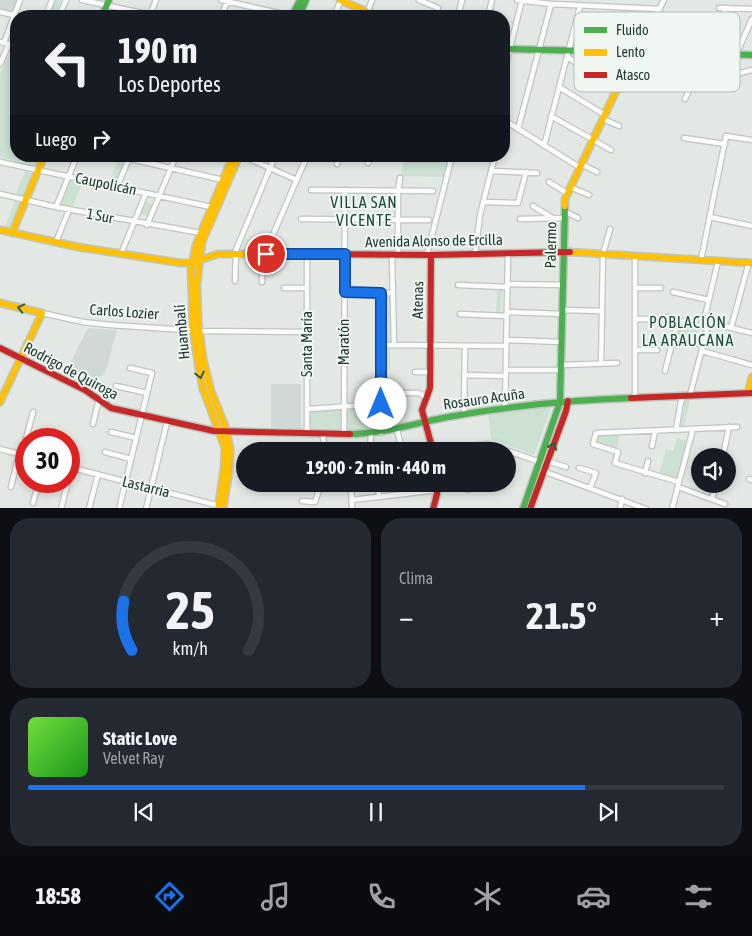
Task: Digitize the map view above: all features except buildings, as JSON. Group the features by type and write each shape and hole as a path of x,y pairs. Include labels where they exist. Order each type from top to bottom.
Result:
{"street":[{"path":"82,0 108,3 126,10"},
{"path":"221,0 239,2 269,10"},
{"path":"341,0 359,10"},
{"path":"419,0 438,8"},
{"path":"510,35 520,0 580,6 660,9"},
{"name":"Palermo","path":"658,12 664,0"},
{"path":"518,130 551,4"},
{"path":"578,12 580,6"},
{"path":"719,8 752,9"},
{"path":"724,12 726,8"},
{"path":"740,46 752,19"},
{"path":"0,64 4,43 10,30"},
{"path":"544,146 574,30"},
{"path":"510,49 574,54"},
{"path":"568,54 574,58"},
{"path":"559,87 619,126"},
{"name":"Palermo","path":"530,508 560,402 564,214 569,190 616,92"},
{"path":"685,99 688,92"},
{"path":"552,116 592,141 611,150"},
{"path":"510,124 544,146 597,172"},
{"path":"701,260 727,135 752,140"},
{"path":"684,138 724,144"},
{"name":"Caupolicán","path":"0,162 212,207"},
{"path":"12,233 41,162"},
{"path":"56,207 75,162"},
{"path":"117,187 127,162"},
{"path":"148,162 223,180"},
{"path":"147,225 174,162"},
{"name":"Huambalí","path":"221,507 225,454 224,432 203,389 191,263 230,162"},
{"name":"Huambalí","path":"196,331 202,236 238,162"},
{"path":"256,162 297,180"},
{"path":"235,281 235,254 272,162"},
{"path":"262,282 262,260 304,162"},
{"path":"429,255 451,162"},
{"path":"476,254 483,202 493,162"},
{"path":"491,171 537,173"},
{"path":"483,202 518,203 526,172"},
{"path":"394,345 393,293 400,178"},
{"path":"549,182 589,195"},
{"path":"311,190 432,191"},
{"name":"Maratón","path":"344,434 345,190"},
{"path":"121,254 146,193"},
{"name":"1 Sur","path":"0,194 68,210 202,236"},
{"path":"533,206 552,218"},
{"path":"56,242 68,210"},
{"path":"520,219 552,218 564,214 578,218"},
{"path":"710,217 752,226"},
{"path":"301,219 429,220"},
{"path":"601,364 604,254 610,229"},
{"name":"Avenida Alonso de Ercilla","path":"0,230 121,254 181,263 191,263 218,254 429,255 563,252 750,263"},
{"path":"202,236 207,250 218,254"},
{"path":"505,408 508,253"},
{"name":"Santa María","path":"307,254 307,433"},
{"name":"Atenas","path":"424,421 422,408 430,390 429,255"},
{"path":"635,256 635,398"},
{"path":"709,325 704,321 718,261"},
{"path":"732,328 750,263"},
{"path":"458,285 563,285"},
{"path":"284,288 307,288"},
{"path":"635,288 661,288"},
{"path":"345,292 393,293"},
{"path":"673,292 709,300"},
{"path":"381,293 381,433"},
{"name":"Carlos Lozier","path":"0,303 87,323 196,331 308,332"},
{"path":"460,314 602,311"},
{"path":"0,402 42,313"},
{"path":"635,319 664,318 732,328 752,333"},
{"path":"665,372 678,320"},
{"path":"690,396 709,325"},
{"path":"674,337 703,345"},
{"path":"381,345 465,346 562,342"},
{"path":"464,414 465,346"},
{"name":"Rodrigo de Quiroga","path":"0,348 78,386 111,408 207,431 224,432"},
{"path":"635,350 657,350"},
{"path":"702,351 752,365"},
{"path":"506,370 618,364"},
{"path":"119,508 152,373 130,368"},
{"path":"415,372 430,372"},
{"path":"464,375 506,376"},
{"path":"750,393 752,377"},
{"path":"116,386 147,393"},
{"path":"399,393 419,393 426,397"},
{"name":"Rosauro Acuña","path":"224,432 371,434 424,421 464,414 568,401 750,393"},
{"path":"676,430 682,396"},
{"path":"93,424 99,399"},
{"name":"Palermo","path":"523,508 543,466 568,401"},
{"path":"308,409 381,404"},
{"path":"29,428 33,412"},
{"path":"424,421 430,442"},
{"path":"146,508 167,422"},
{"path":"725,448 730,427"},
{"path":"725,504 678,484 615,463 618,452 593,444 596,433 737,427"},
{"path":"397,429 400,442"},
{"path":"672,508 693,429"},
{"path":"652,446 656,431"},
{"path":"111,432 136,438"},
{"path":"323,434 323,442"},
{"path":"371,434 371,442"},
{"path":"0,449 15,453"},
{"path":"105,452 131,459"},
{"path":"516,455 590,488 646,508"},
{"path":"645,473 648,461"},
{"path":"543,466 566,467"},
{"path":"579,468 596,473 590,488"},
{"name":"Lastarria","path":"80,470 221,507"},
{"path":"90,508 98,474"},
{"path":"11,487 15,475"},
{"path":"302,501 316,502 319,492"},
{"path":"352,492 352,508"},
{"path":"379,492 379,497"},
{"path":"352,500 415,492"},
{"path":"433,508 436,492"},
{"path":"33,504 36,493"},
{"path":"61,508 65,493"},
{"path":"712,499 714,493"},
{"path":"620,508 622,500"}],"shaded area":[{"path":"0,0 17,0 12,10 0,9"},
{"path":"88,328 117,330 106,371 89,386 64,375"},
{"path":"271,384 301,384 301,429 271,427"}],"green space":[{"path":"54,0 61,0 57,10 50,10"},
{"path":"10,52 10,160 0,157 0,74"},
{"path":"569,55 574,55 574,60"},
{"path":"20,162 37,162 32,165"},
{"path":"117,162 125,162 116,183 109,181"},
{"path":"404,162 449,162 445,177 400,176"},
{"path":"25,171 32,173 22,196 15,195"},
{"path":"69,181 82,183 72,208 60,206"},
{"path":"15,201 22,203 12,228 5,227"},
{"path":"145,201 153,204 148,217 140,214"},
{"path":"497,289 502,289 501,313 496,313"},
{"path":"382,297 392,297 392,343 382,343"},
{"path":"679,323 699,328 695,340 676,335"},
{"path":"384,348 390,348 390,370 384,370"},
{"path":"684,400 690,400 684,427 678,427"},
{"path":"552,405 534,455 516,448 516,442 499,442 491,439 488,413"},
{"path":"375,406 375,430 308,429 308,412"},
{"path":"620,435 616,450 596,443 598,436"},
{"path":"677,438 688,441 678,481 659,476 666,449 673,451"}],"traffic: fast":[{"path":"105,10 109,0"},
{"path":"295,10 300,0"},
{"path":"302,10 306,0"},
{"path":"510,49 574,51"},
{"path":"740,55 752,55"},
{"path":"523,508 560,402 565,206"},
{"path":"350,434 363,434 448,417 516,407 585,400 631,398"}],"traffic: slow":[{"path":"340,0 363,10"},
{"path":"565,206 565,199 616,92"},
{"path":"12,233 42,162"},
{"path":"218,508 225,448 203,389 199,369 193,330 191,270 196,245 231,162"},
{"path":"223,508 229,471 230,448 225,426 211,391 203,358 198,321 197,284 202,242 236,162"},
{"path":"0,230 78,247 181,263 191,263 218,254 312,254"},
{"path":"570,252 752,263"},
{"path":"0,303 42,313 0,402"},
{"path":"748,393 752,377"}],"traffic: jam":[{"path":"312,254 431,255 570,252"},
{"path":"431,255 430,388 422,410 431,442"},
{"path":"0,348 85,390 111,408 214,431 350,434"},
{"path":"631,398 752,393"},
{"path":"530,508 568,401"},
{"path":"433,508 437,492"}],"district":[{"name":"VILLA SAN VICENTE","path":"364,211"},
{"name":"POBLACIÓN LA ARAUCANA","path":"688,331"}],"route":[{"path":"266,254 345,254 345,292 381,293 381,404"}]}
